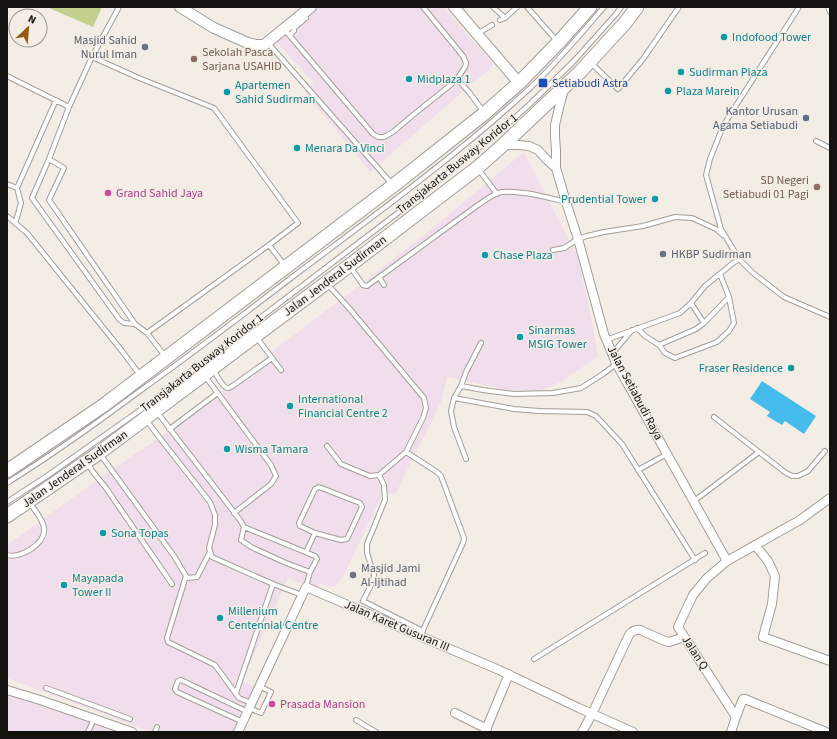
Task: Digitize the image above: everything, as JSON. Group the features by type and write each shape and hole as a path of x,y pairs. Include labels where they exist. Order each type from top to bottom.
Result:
{"main road":[{"path":"7,471 104,405 142,377 394,185 485,113 519,83 559,42 590,7"},
{"name":"Jalan Jenderal Sudirman","path":"7,516 87,462 151,415 350,266 477,168 590,62 625,23 637,7"}],"street":[{"path":"180,7 214,28 256,45 264,45 290,29 309,10"},
{"path":"454,7 519,83"},
{"name":"Jalan Setiabudi Raya","path":"565,87 555,125 556,168 578,239 606,340 616,363 727,561"},
{"name":"Jalan Setiabudi Raya","path":"503,145 529,146 538,150 556,168"},
{"path":"727,561 800,520 830,498"},
{"path":"755,545 768,561 775,576 772,604 763,638 830,661"},
{"name":"Jalan Q","path":"727,561 707,578 693,595 678,627 736,717"},
{"path":"238,732 306,587"},
{"name":"Jalan Karet Gusuran III","path":"306,587 422,633 633,732"},
{"path":"582,732 632,631 636,629 640,630 669,642 684,637"},
{"path":"455,713 486,731 509,674"},
{"path":"7,690 132,732"},
{"path":"731,732 743,699 826,732"}],"lane":[{"path":"118,7 92,57 69,107 32,198 119,319 124,323 135,324"},
{"path":"290,29 373,134 378,137 384,137 393,132 457,79 465,67 466,63 463,56 423,7"},
{"path":"494,7 505,18"},
{"path":"500,20 505,18 517,7"},
{"path":"526,7 559,42"},
{"name":"Transjakarta Busway Koridor 1","path":"7,483 77,437 189,356 410,188 475,136 530,88 569,49 604,7"},
{"name":"Transjakarta Busway Koridor 1","path":"7,502 47,476 146,406 439,181 531,103 574,61 621,7"},
{"path":"590,62 618,89 643,58 680,7"},
{"path":"799,7 723,126 710,159 706,175 721,228 739,260 784,297 830,317"},
{"path":"828,7 830,12"},
{"path":"477,34 492,26"},
{"path":"267,42 394,185"},
{"path":"92,57 139,78 214,108 298,222 147,333"},
{"path":"7,76 69,107"},
{"path":"457,79 485,113"},
{"path":"15,223 21,203 17,188 56,100"},
{"path":"816,141 830,148"},
{"path":"49,158 64,168 49,200 135,324 147,333 166,358"},
{"path":"477,168 497,194"},
{"path":"7,184 17,188"},
{"path":"350,266 363,285 367,286 478,205 497,194 510,191 566,202"},
{"path":"7,216 27,233 142,377"},
{"path":"553,250 564,248 578,239 604,232 643,226 675,218 692,218 716,229 725,236"},
{"path":"269,244 286,267"},
{"path":"606,340 680,313 691,303 704,286 739,260"},
{"path":"635,329 659,345 665,353 675,358 717,342 729,331 734,323 729,297 720,274"},
{"path":"379,277 384,285"},
{"path":"326,283 349,308 424,398 426,408 423,418 406,452 379,476 370,476 341,464 327,446"},
{"path":"659,345 696,329 704,323 729,297"},
{"path":"691,303 704,323"},
{"path":"612,354 635,329"},
{"path":"255,336 281,370"},
{"path":"466,460 454,427 451,411 454,398 481,343"},
{"path":"208,372 228,388 272,358"},
{"path":"461,386 514,394 553,394 581,388 603,374 616,363"},
{"path":"208,372 216,392 271,465 276,476 271,484 234,513"},
{"path":"169,429 215,395 216,392"},
{"path":"454,398 514,409 587,412 596,416 622,444 695,560"},
{"path":"151,415 169,429 244,527 316,556 317,559 310,572 306,587"},
{"path":"151,415 158,436 210,502 215,515 215,525 209,548 212,557 302,595"},
{"path":"714,417 786,473 792,476 798,476 808,471 825,451"},
{"path":"379,476 384,485 385,500 367,544 367,553 374,575 373,581 363,601 422,633 464,538 441,476 406,452"},
{"path":"694,501 759,452"},
{"path":"99,453 174,556 186,576 167,638 168,642 214,664 239,698 250,708"},
{"path":"638,470 667,454"},
{"path":"87,462 172,584"},
{"path":"319,487 360,503 362,507 347,539 341,540 315,533 300,526 300,523 315,489 319,487"},
{"path":"7,555 12,556 24,554 43,537 44,530 42,521 28,501"},
{"path":"244,527 241,540 251,547 310,572"},
{"path":"306,552 315,533"},
{"path":"186,578 198,577 210,552"},
{"path":"534,659 705,553"},
{"path":"236,693 274,584"},
{"path":"243,722 177,692 175,690 178,681 181,680 261,713 271,692 259,686"},
{"path":"46,688 130,719"},
{"path":"88,732 94,718"},
{"path":"356,720 376,732"}],"shaded area":[{"path":"293,7 443,7 494,65 370,172 304,91 314,83 269,34 297,9"},
{"path":"524,152 578,258 598,356 563,381 540,391 519,392 447,377 441,402 395,495 384,491 343,577 333,587 321,583 315,589 288,578 242,681 257,687 240,732 151,732 7,678 7,545 107,473 162,436 417,241"},
{"path":"7,694 115,732 7,732"}],"green space":[{"path":"49,7 102,7 93,27"}],"water":[{"path":"762,381 816,416 804,434 785,421 782,425 767,416 770,412 750,399"}],"place":[{"name":"Indofood Tower","path":"724,37"},
{"name":"Masjid Sahid Nurul Iman","path":"145,47"},
{"name":"Sekolah Pasca Sarjana USAHID","path":"194,59"},
{"name":"Sudirman Plaza","path":"681,72"},
{"name":"Midplaza 1","path":"409,79"},
{"name":"Setiabudi Astra","path":"543,83"},
{"name":"Plaza Marein","path":"668,91"},
{"name":"Apartemen Sahid Sudirman","path":"227,92"},
{"name":"Kantor Urusan Agama Setiabudi","path":"806,118"},
{"name":"Menara Da Vinci","path":"297,148"},
{"name":"SD Negeri Setiabudi 01 Pagi","path":"817,187"},
{"name":"Grand Sahid Jaya","path":"108,193"},
{"name":"Prudential Tower","path":"655,199"},
{"name":"HKBP Sudirman","path":"663,254"},
{"name":"Chase Plaza","path":"485,255"},
{"name":"Sinarmas MSIG Tower","path":"520,337"},
{"name":"Fraser Residence","path":"791,368"},
{"name":"International Financial Centre 2","path":"290,406"},
{"name":"Wisma Tamara","path":"227,449"},
{"name":"Sona Topas","path":"103,533"},
{"name":"Masjid Jami Al-Ijtihad","path":"353,575"},
{"name":"Mayapada Tower II","path":"64,585"},
{"name":"Millenium Centennial Centre","path":"220,618"},
{"name":"Prasada Mansion","path":"272,704"}]}
